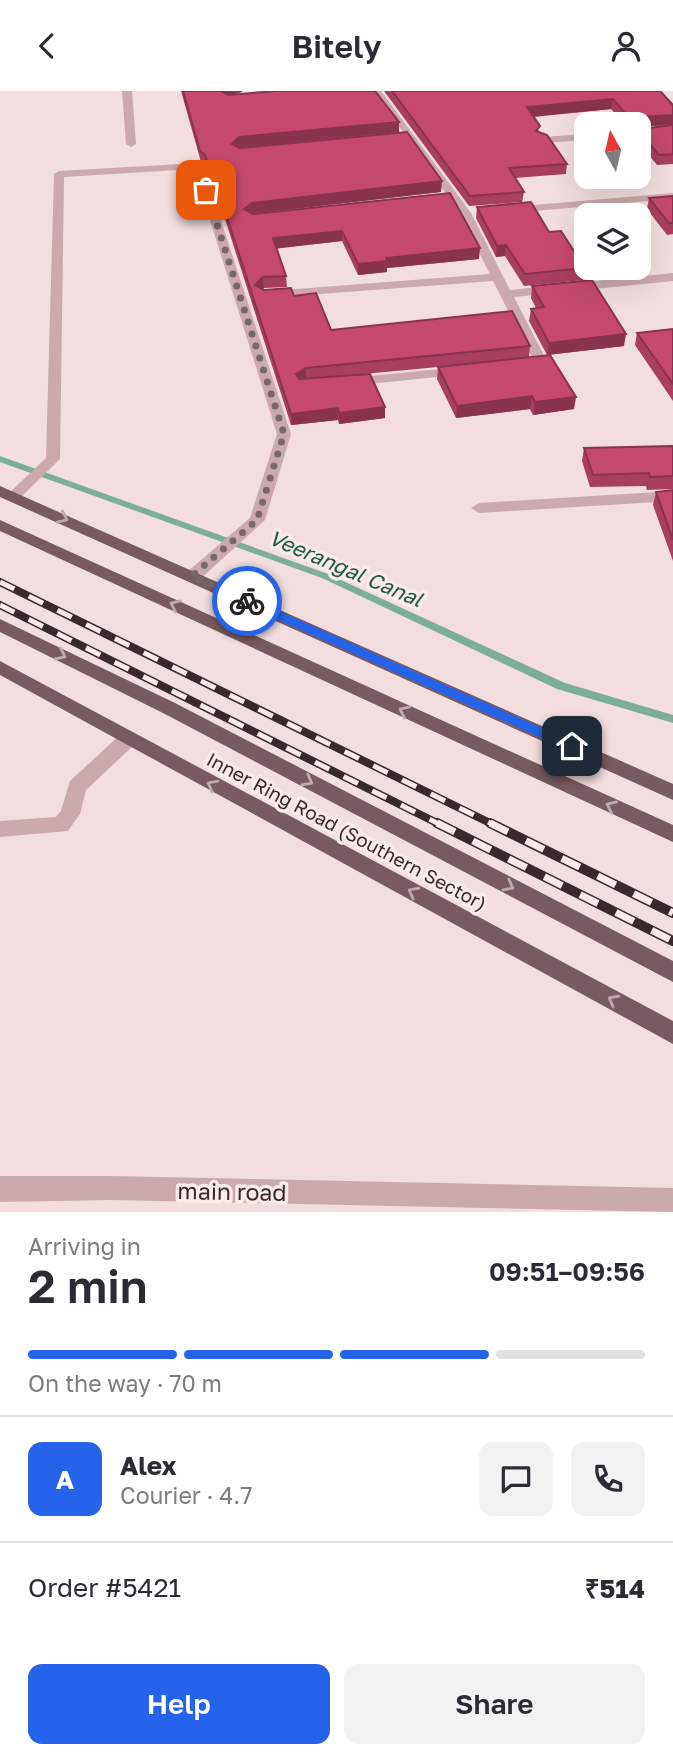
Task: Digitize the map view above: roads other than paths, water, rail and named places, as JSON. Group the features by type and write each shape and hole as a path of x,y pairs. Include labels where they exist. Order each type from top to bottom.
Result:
{"main road":[{"path":"7,494 673,792"},
{"path":"0,525 673,834"},
{"name":"Inner Ring Road (Southern Sector)","path":"0,625 169,708 673,972"},
{"name":"Inner Ring Road (Southern Sector)","path":"0,667 673,1033"}],"street":[{"path":"127,91 131,144"},
{"path":"376,91 465,213 541,363 514,366"},
{"path":"372,140 411,136"},
{"path":"542,140 574,138"},
{"path":"7,494 29,482 53,459 60,174 198,166 284,434 257,520 192,576"},
{"path":"440,198 453,197"},
{"path":"493,211 673,197"},
{"path":"465,213 479,212"},
{"path":"264,296 499,277"},
{"path":"508,294 673,277"},
{"path":"334,383 472,370"},
{"path":"479,508 673,496"},
{"path":"0,829 61,825 70,814 77,786 128,739"},
{"name":"main road","path":"0,1189 111,1188 673,1201"}],"waterway":[{"name":"Veerangal Canal","path":"0,459 325,576 561,686 673,719"}],"railway":[{"path":"0,582 494,825"},
{"path":"0,605 441,825"},
{"path":"437,823 441,825"},
{"path":"490,823 673,913"},
{"path":"441,825 673,941"}]}
